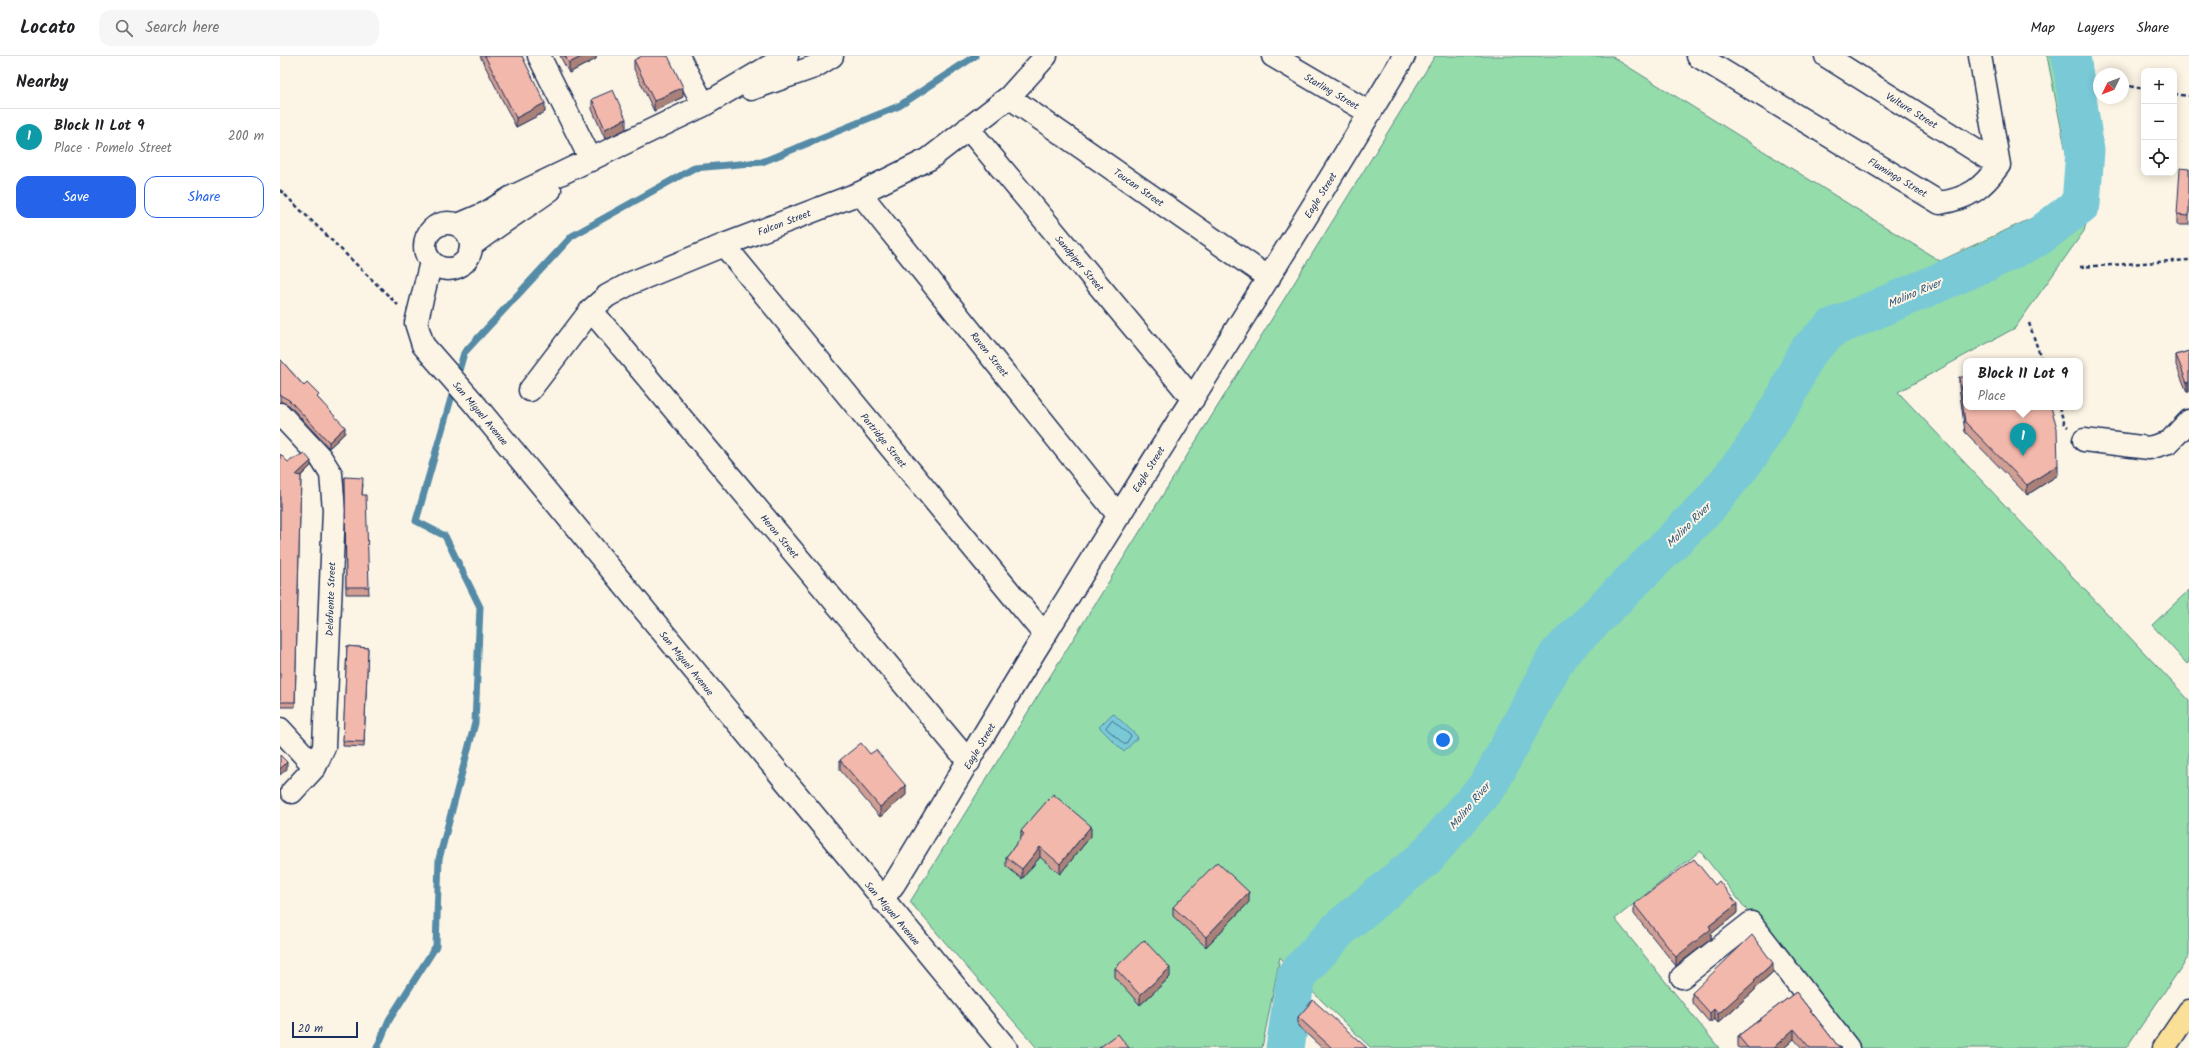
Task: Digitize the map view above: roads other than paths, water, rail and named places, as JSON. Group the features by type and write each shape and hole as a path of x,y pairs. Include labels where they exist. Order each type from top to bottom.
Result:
{"main road":[{"path":"2164,1048 2189,1011"}],"street":[{"path":"538,56 591,160"},
{"path":"678,56 704,105"},
{"path":"458,225 486,213 512,197 704,105 787,56"},
{"path":"704,105 814,67 832,56"},
{"name":"Falcon Street","path":"530,390 590,310 608,296 631,283 724,245 860,193 929,159 1009,96 1046,56"},
{"name":"Starling Street","path":"1273,56 1370,113"},
{"name":"Eagle Street","path":"888,892 969,762 1045,634 1269,278 1404,56"},
{"name":"Flamingo Street","path":"1698,56 1940,203 1957,200 1987,183 1999,165"},
{"name":"Vulture Street","path":"1826,56 1999,165"},
{"path":"1980,56 1999,165"},
{"name":"Toucan Street","path":"1009,96 1269,278"},
{"name":"Sandpiper Street","path":"968,128 1192,399"},
{"path":"472,245 497,225 521,211 591,160"},
{"name":"Raven Street","path":"860,193 1119,516"},
{"path":"450,222 465,230 470,237 472,245 471,253 461,266 445,269 431,262 426,255 424,247 429,232 435,226 450,222"},
{"name":"Partridge Street","path":"724,245 1045,634"},
{"name":"San Miguel Avenue","path":"431,262 416,322 423,345 888,892 1006,1048"},
{"name":"Heron Street","path":"590,310 969,762"},
{"name":"Delafuente Street","path":"280,414 322,458 331,474 334,510 324,747 315,767 292,792"},
{"path":"2084,440 2149,448 2169,442 2189,421"},
{"path":"280,729 315,767"},
{"path":"1682,977 1751,923 1848,1048"}],"water":[{"path":"1113,713 1138,737 1124,752 1099,727"}],"waterway":[{"path":"377,1048 389,1020 436,946 439,859 475,723 480,607 445,536 416,521 464,353 572,236 694,168 762,162 899,106 975,56"},
{"name":"Molino River","path":"1285,1048 1296,976 1341,927 1425,858 1489,784 1558,655 1710,504 1750,454 1787,395 1806,353 1832,328 1987,262 2038,237 2081,204 2085,151 2071,56"}],"place":[{"name":"Block 11 Lot 9","path":"2023,456"}]}
